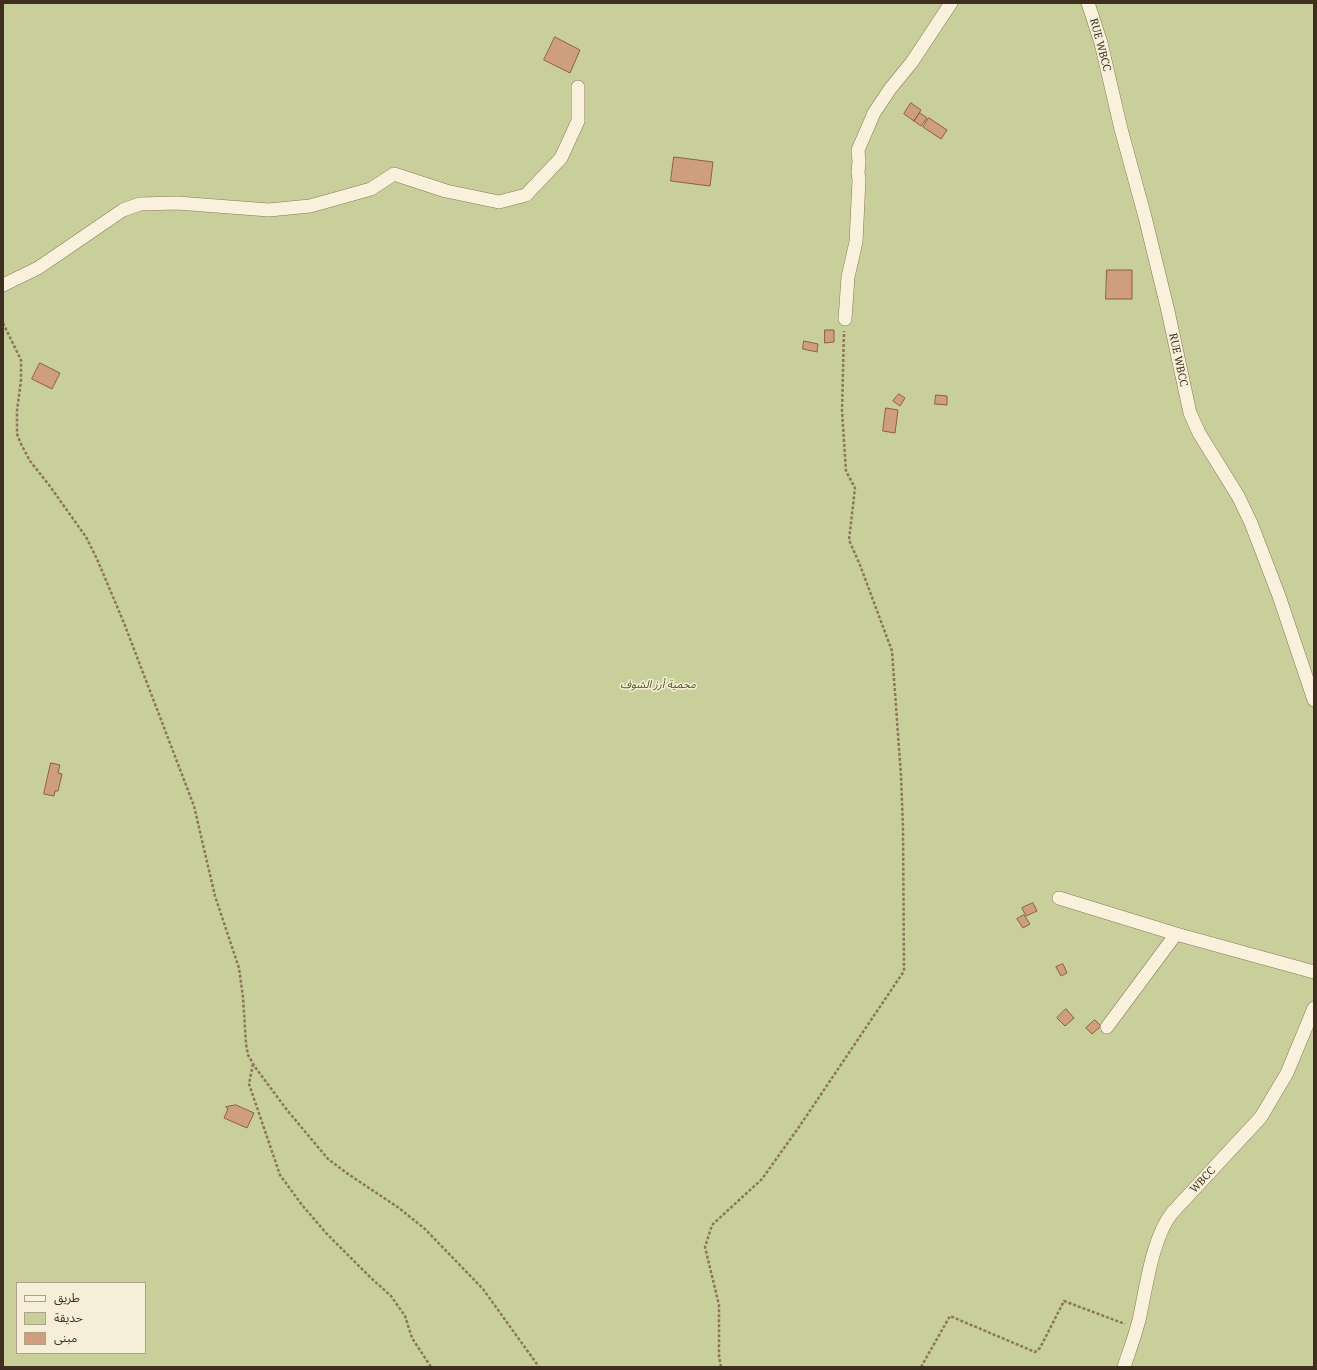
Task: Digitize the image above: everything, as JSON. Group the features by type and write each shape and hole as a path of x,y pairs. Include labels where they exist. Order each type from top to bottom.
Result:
{"street":[{"path":"845,319 848,277 856,242 859,180 858,150 874,113 890,89 912,62 951,3"},
{"name":"RUE WBCC","path":"1088,3 1101,43 1121,129 1147,225 1168,311 1190,413 1199,433 1238,496 1248,517 1279,596 1314,700"},
{"path":"3,285 38,268 123,210 140,204 177,203 269,210 310,206 371,189 394,174 446,191 499,202 526,195 560,158 578,120 578,87"},
{"path":"1059,898 1176,934 1314,972"},
{"path":"1107,1027 1176,934"},
{"name":"WBCC","path":"1124,1367 1137,1328 1153,1256 1162,1227 1172,1213 1261,1117 1287,1073 1314,1008"}],"path":[{"path":"721,1367 719,1356 719,1305 705,1247 712,1225 762,1179 799,1127 904,971 902,814 892,651 860,565 849,540 855,488 846,471 842,411 845,319"},
{"path":"3,323 21,360 21,380 16,411 17,434 24,452 86,537 97,559 124,623 194,806 215,896 239,968 243,997 246,1049 253,1064 287,1110 328,1159 399,1208 425,1229 483,1289 539,1367"},
{"path":"253,1064 249,1084 280,1175 302,1205 327,1234 391,1296 405,1316 412,1338 431,1367"},
{"path":"921,1367 950,1316 1035,1352 1040,1348 1064,1301 1137,1328"}],"green space":[{"name":"محمية أرز الشوف","path":"3,3 1314,3 1314,1367 3,1367"}],"building":[{"path":"555,37 580,50 570,73 544,60"},
{"path":"911,103 921,110 914,121 904,114"},
{"path":"920,113 927,118 921,126 914,121"},
{"path":"929,118 947,130 941,139 923,127"},
{"path":"674,157 713,162 710,186 671,181"},
{"path":"1107,270 1132,270 1132,299 1106,299"},
{"path":"825,330 834,330 834,342 825,343"},
{"path":"804,341 818,344 817,352 803,349"},
{"path":"40,363 60,373 52,389 32,379"},
{"path":"899,394 905,398 900,406 893,401"},
{"path":"936,395 947,396 947,405 935,404"},
{"path":"886,408 898,410 895,433 883,431"},
{"path":"51,763 60,765 58,773 62,774 58,791 55,791 54,796 44,794"},
{"path":"1033,903 1037,911 1026,916 1022,908"},
{"path":"1024,915 1030,924 1023,928 1017,919"},
{"path":"1063,964 1067,973 1061,976 1056,967"},
{"path":"1066,1009 1074,1018 1065,1026 1057,1018"},
{"path":"1095,1020 1101,1026 1092,1034 1086,1028"},
{"path":"236,1105 254,1113 247,1128 224,1118 228,1109 226,1107"}]}
